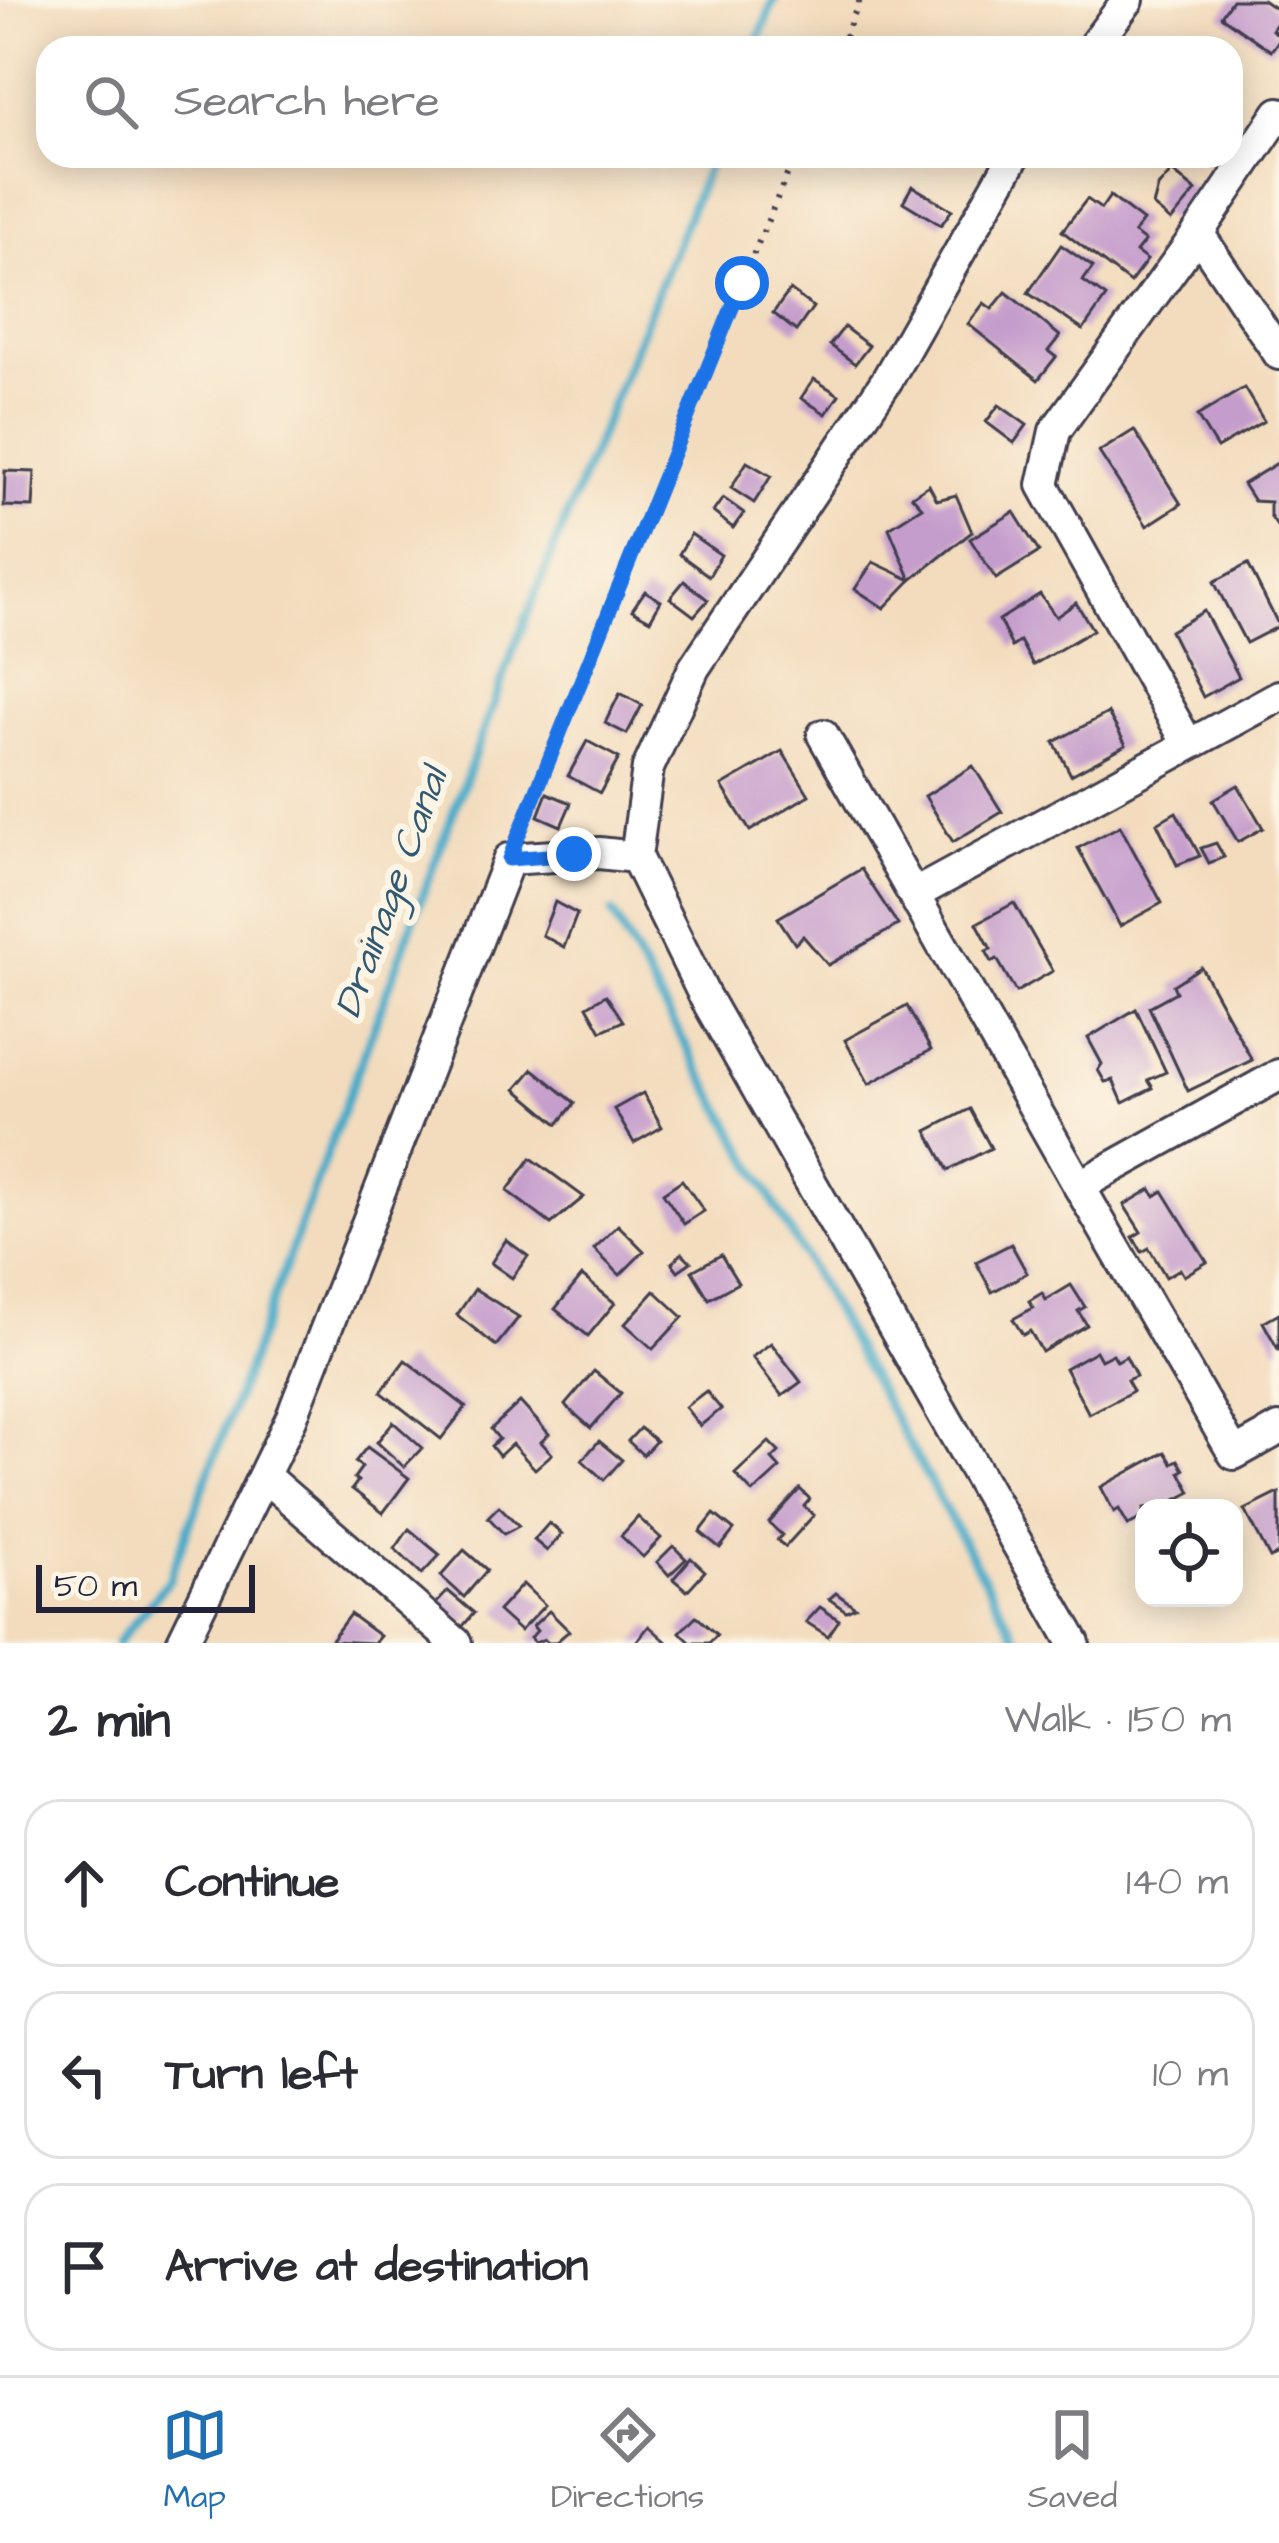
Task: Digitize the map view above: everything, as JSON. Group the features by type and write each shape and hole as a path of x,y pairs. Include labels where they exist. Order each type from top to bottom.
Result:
{"street":[{"path":"1102,36 1127,0"},
{"path":"1243,166 1279,113"},
{"path":"1007,168 887,380 694,668 648,768 636,857 705,997 1075,1643"},
{"path":"1188,744 1043,485 1055,431 1242,168"},
{"path":"1198,233 1279,354"},
{"path":"916,894 1279,696"},
{"path":"824,735 1234,1454 1279,1430"},
{"path":"182,1643 291,1419 509,859 599,853 636,857"},
{"path":"1078,1186 1279,1075"},
{"path":"264,1476 455,1643"}],"path":[{"path":"845,36 860,0"},
{"path":"509,859 790,168"}],"building":[{"path":"1232,0 1263,0 1279,11 1272,30 1279,40 1271,51 1221,16"},
{"path":"1172,171 1196,191 1171,221 1153,206 1158,187"},
{"path":"912,186 952,210 941,225 903,202"},
{"path":"1110,196 1143,221 1134,233 1145,241 1136,252 1147,260 1130,283 1062,231 1087,199 1101,209"},
{"path":"1061,245 1093,267 1083,281 1106,297 1083,330 1028,293"},
{"path":"790,290 813,307 796,331 773,313"},
{"path":"1006,292 1060,336 1048,351 1056,357 1038,380 968,324 984,303 992,309"},
{"path":"844,327 869,346 855,364 830,345"},
{"path":"814,379 839,395 826,414 801,398"},
{"path":"1244,388 1264,421 1217,448 1197,416"},
{"path":"999,405 1027,425 1014,443 986,422"},
{"path":"1134,430 1181,504 1147,526 1099,452"},
{"path":"747,462 771,476 754,503 731,488"},
{"path":"1279,462 1279,529 1270,516 1270,502 1254,501 1243,484"},
{"path":"5,471 35,472 33,507 4,506"},
{"path":"929,485 937,500 956,495 972,532 911,580 889,528 922,507 912,496"},
{"path":"723,498 744,513 733,528 713,512"},
{"path":"1014,512 1039,552 996,579 970,539"},
{"path":"691,534 721,555 709,576 679,554"},
{"path":"873,562 911,580 884,608 855,589"},
{"path":"1248,564 1279,626 1246,643 1214,582"},
{"path":"684,581 708,600 694,616 670,598"},
{"path":"645,591 661,601 650,620 632,610"},
{"path":"1040,594 1056,617 1076,603 1093,630 1033,665 1020,641 1012,647 999,620"},
{"path":"1204,611 1239,677 1203,697 1170,631"},
{"path":"620,693 642,705 627,734 605,723"},
{"path":"1108,713 1126,745 1071,775 1054,742"},
{"path":"587,741 619,758 600,793 568,776"},
{"path":"782,751 809,795 750,831 722,786"},
{"path":"973,766 1002,812 953,842 925,796"},
{"path":"1238,785 1263,828 1238,842 1213,800"},
{"path":"547,793 571,803 561,826 538,816"},
{"path":"1176,812 1200,856 1177,865 1157,823"},
{"path":"1120,826 1162,903 1120,926 1078,848"},
{"path":"1216,843 1224,857 1209,863 1201,848"},
{"path":"861,869 898,925 828,965 803,936 795,944 778,918"},
{"path":"555,902 577,914 564,947 542,935"},
{"path":"1014,903 1053,971 1016,992 997,959 992,962 986,951 991,949 977,923"},
{"path":"1201,967 1252,1060 1188,1091 1149,1007 1176,992 1173,985"},
{"path":"606,995 623,1021 601,1031 587,1006"},
{"path":"907,1006 931,1050 869,1084 845,1040"},
{"path":"1136,1009 1166,1072 1148,1080 1153,1088 1123,1103 1113,1080 1105,1082 1098,1070 1102,1064 1088,1038"},
{"path":"533,1069 575,1103 558,1124 516,1089"},
{"path":"643,1093 662,1127 634,1143 614,1109"},
{"path":"970,1109 991,1148 948,1170 927,1131"},
{"path":"531,1158 584,1197 551,1224 507,1191"},
{"path":"682,1180 704,1211 684,1224 663,1193"},
{"path":"1151,1189 1155,1196 1163,1191 1207,1262 1184,1276 1180,1269 1166,1277 1149,1248 1142,1252 1133,1237 1141,1232 1124,1205"},
{"path":"618,1225 644,1251 620,1275 594,1249"},
{"path":"506,1240 528,1256 512,1278 491,1263"},
{"path":"1011,1244 1027,1273 992,1292 976,1262"},
{"path":"682,1253 691,1262 678,1271 672,1263"},
{"path":"721,1255 738,1283 709,1299 692,1271"},
{"path":"582,1276 615,1303 588,1336 555,1309"},
{"path":"1071,1285 1085,1307 1078,1311 1087,1325 1042,1352 1030,1331 1023,1335 1013,1319 1033,1308 1029,1301 1042,1293 1046,1300"},
{"path":"475,1289 519,1317 496,1346 457,1315"},
{"path":"655,1291 683,1317 653,1349 625,1324"},
{"path":"1279,1313 1279,1351 1263,1322"},
{"path":"771,1343 801,1382 782,1396 752,1357"},
{"path":"1096,1351 1101,1360 1113,1354 1117,1361 1126,1356 1136,1376 1127,1380 1133,1391 1089,1414 1065,1368"},
{"path":"405,1360 466,1407 441,1439 381,1392"},
{"path":"594,1371 621,1393 591,1428 565,1405"},
{"path":"706,1391 721,1409 700,1426 685,1407"},
{"path":"520,1402 549,1434 541,1442 552,1454 535,1469 512,1444 499,1456 491,1446 499,1439 491,1429"},
{"path":"393,1422 422,1448 404,1467 377,1442"},
{"path":"640,1428 656,1441 643,1455 628,1441"},
{"path":"599,1441 622,1460 604,1480 582,1460"},
{"path":"769,1442 779,1452 772,1459 780,1468 753,1493 735,1474"},
{"path":"367,1447 409,1478 383,1513 352,1489 362,1467 355,1462"},
{"path":"1165,1452 1172,1463 1178,1460 1191,1492 1178,1499 1135,1499 1135,1522 1128,1525 1119,1509 1114,1512 1101,1487"},
{"path":"800,1489 810,1499 804,1506 814,1515 785,1547 777,1540 782,1535 769,1523"},
{"path":"1279,1493 1279,1553 1270,1558 1245,1510"},
{"path":"499,1506 519,1526 504,1534 488,1517"},
{"path":"714,1514 734,1530 720,1548 700,1532"},
{"path":"638,1517 661,1538 643,1557 621,1536"},
{"path":"549,1523 562,1534 547,1551 534,1540"},
{"path":"409,1529 440,1555 422,1574 395,1549"},
{"path":"673,1546 686,1559 669,1575 657,1562"},
{"path":"464,1550 487,1570 464,1597 441,1576"},
{"path":"691,1558 705,1571 687,1591 673,1579"},
{"path":"523,1584 545,1605 520,1631 498,1611"},
{"path":"448,1591 474,1613 458,1632 431,1609"},
{"path":"836,1593 855,1607 846,1611 829,1599"},
{"path":"820,1607 839,1620 828,1636 806,1622"},
{"path":"549,1611 569,1631 555,1643 544,1639 535,1643 530,1638 537,1631 533,1626"},
{"path":"350,1614 380,1636 374,1643 330,1641"},
{"path":"696,1616 717,1635 709,1643 691,1643 680,1632"},
{"path":"649,1626 668,1643 635,1643"}],"waterway":[{"name":"Drainage Canal","path":"760,36 774,0"},
{"name":"Drainage Canal","path":"117,1643 169,1580 516,643 707,168"},
{"path":"612,913 1020,1643"}],"route":[{"path":"574,854 509,859 742,283"}]}
